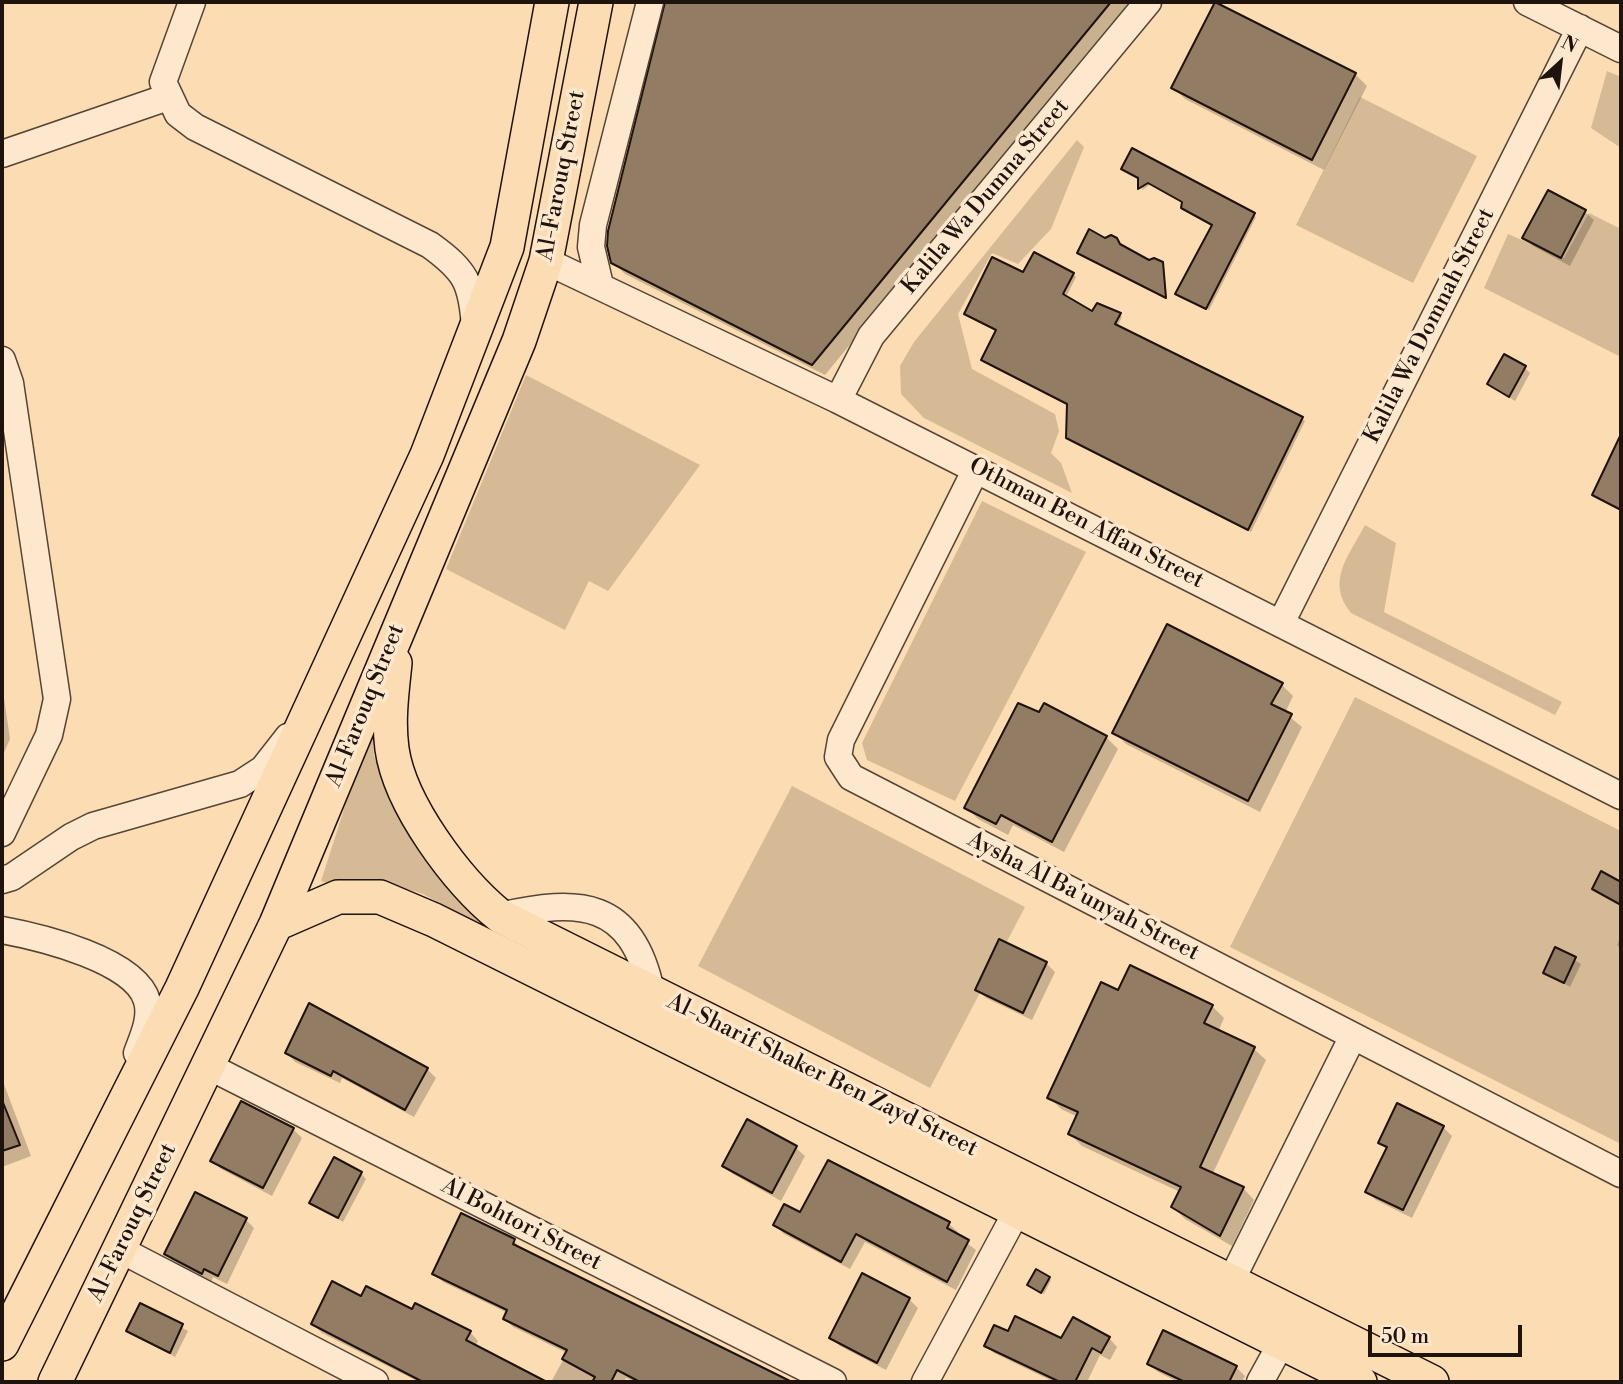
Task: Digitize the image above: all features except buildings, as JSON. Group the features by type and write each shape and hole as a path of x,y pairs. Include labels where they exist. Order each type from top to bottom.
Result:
{"main road":[{"name":"Al-Farouq Street","path":"2,1343 182,988 427,455 507,247 552,2"},
{"name":"Al-Farouq Street","path":"55,1382 210,1067 276,924 519,341 546,261 596,2"},
{"name":"Al-Sharif Shaker Ben Zayd Street","path":"397,629 390,724 396,767 418,814 458,874 500,916 1231,1279 1432,1382"},
{"name":"Al-Sharif Shaker Ben Zayd Street","path":"276,924 338,897 380,898 434,920 848,1129 1360,1382"},
{"path":"848,1129 862,1095"}],"street":[{"path":"192,2 163,82 167,97 178,114 195,127 430,245 452,261 468,279 476,333"},
{"path":"600,285 591,247 593,225 650,2"},
{"name":"Kalila Wa Dumna Street","path":"838,400 871,336 1148,2"},
{"path":"1527,2 1621,49"},
{"name":"Kalila Wa Domnah Street","path":"1281,623 1580,28"},
{"path":"2,154 167,97"},
{"name":"Othman Ben Affan Street","path":"546,261 838,400 1621,796"},
{"path":"2,360 10,383 57,699 49,736 2,833"},
{"name":"Aysha Al Ba'unyah Street","path":"976,469 841,740 838,757 851,777 1621,1174"},
{"path":"2,880 12,877 71,836 93,826 240,784 263,769 313,701"},
{"path":"500,916 557,905 585,908 610,918 627,932 639,948 651,990"},
{"path":"2,930 45,940 120,968 135,979 143,990 148,1004 147,1022 117,1116"},
{"path":"1231,1279 1353,1036"},
{"name":"Al Bohtori Street","path":"210,1067 833,1382"},
{"path":"925,1382 1017,1211"},
{"path":"119,1249 375,1382"},
{"path":"1260,1382 1282,1342"}],"shaded area":[{"path":"1607,71 1621,77 1621,148 1591,128"},
{"path":"1360,97 1477,156 1413,283 1296,225"},
{"path":"1077,140 1084,147 1051,229 1018,264 992,253 958,314 972,369 1055,414 1059,431 1051,453 1061,463 1072,493 924,418 901,394 900,366 914,342"},
{"path":"1589,213 1621,229 1621,357 1484,288 1508,234 1564,258"},
{"path":"526,375 700,465 608,591 589,581 565,630 446,569"},
{"path":"982,501 1086,552 955,801 867,760 862,743"},
{"path":"1365,525 1396,543 1384,612 1562,702 1555,715 1351,613 1343,601 1340,579 1347,558"},
{"path":"1355,697 1621,831 1621,1144 1230,947"},
{"path":"372,722 374,756 403,817 487,916 481,926 423,894 385,882 321,881"},
{"path":"792,786 1025,907 930,1088 698,966"}]}
